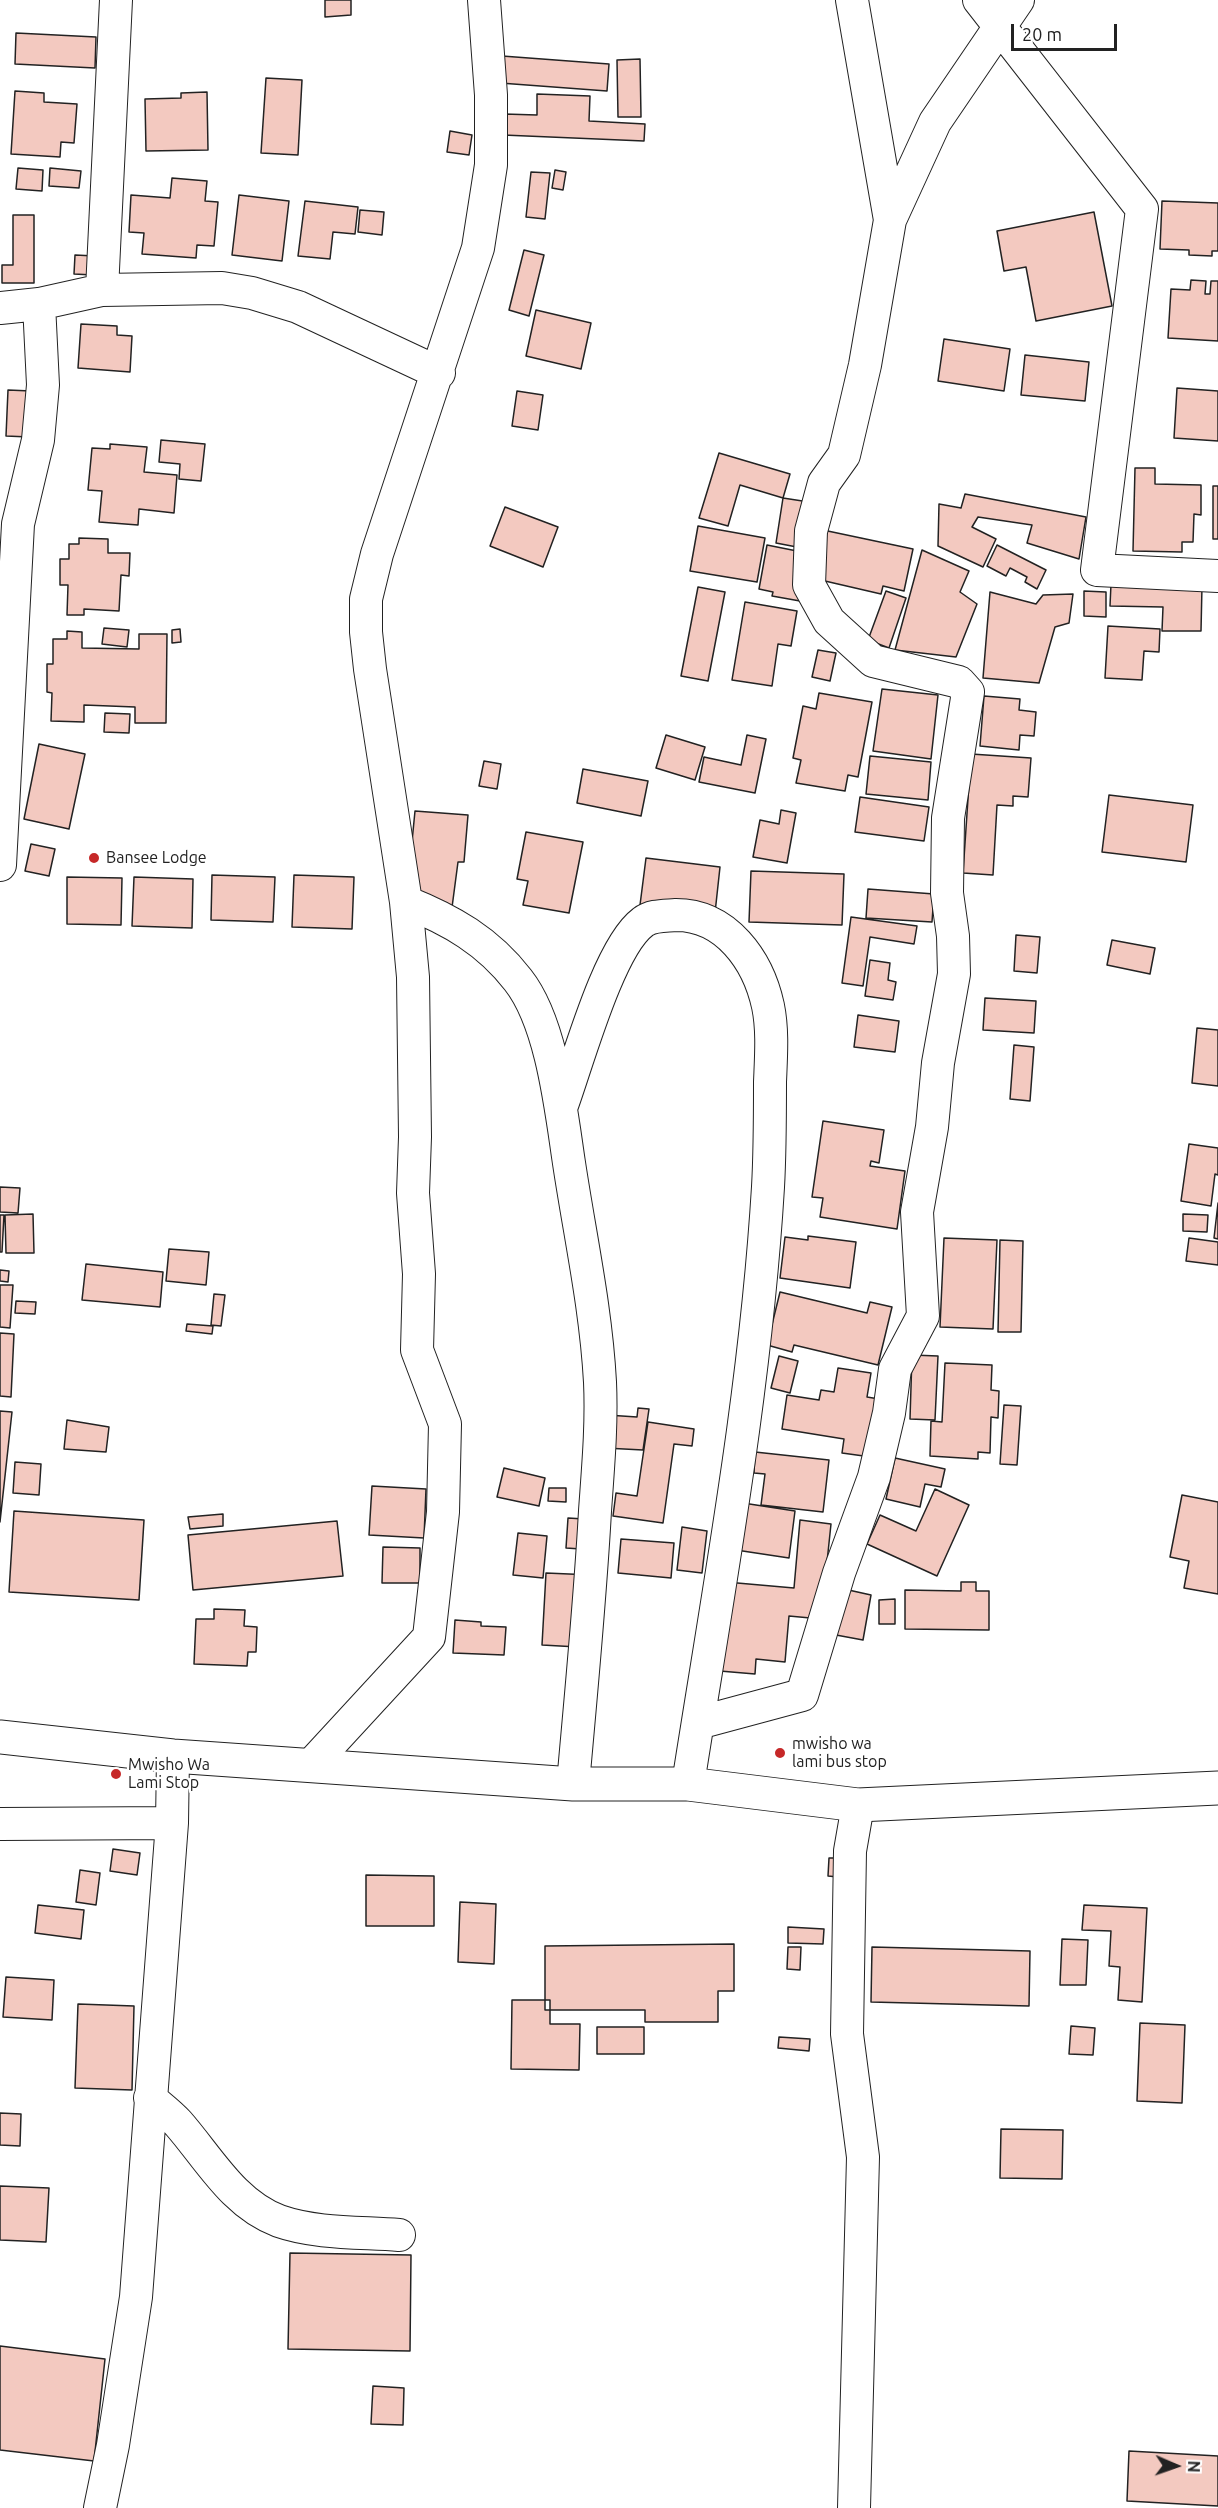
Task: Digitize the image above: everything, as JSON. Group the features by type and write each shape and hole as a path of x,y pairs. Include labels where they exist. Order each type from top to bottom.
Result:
{"highway":[{"path":"0,1737 173,1756 573,1784 688,1784 858,1805 1218,1788"}],"street":[{"path":"102,290 116,0"},
{"path":"311,1765 429,1637 443,1512 445,1424 417,1350 419,1274 413,1193 415,1137 413,977 406,902 370,669 366,632 366,599 390,511 439,373 478,248 491,165 491,95 484,0"},
{"path":"852,0 890,220"},
{"path":"979,0 1142,209 1098,570 1218,576"},
{"path":"698,1723 802,1695 839,1573 874,1478 889,1413 895,1369 923,1316 917,1212 932,1127 938,1063 954,974 953,936 947,893 948,818 969,692 959,682 873,660 829,621 809,585 807,569 811,531 824,483 844,455 865,365 890,220 935,122 1018,0"},
{"path":"0,308 39,304 102,290 222,288 252,292 298,306 439,373"},
{"path":"0,866 18,524 38,440 43,385 39,304"},
{"path":"406,902 442,916 473,934 519,982 539,1021 561,1108 590,1280 600,1383 600,1429 592,1565 573,1784"},
{"path":"561,1108 610,969 641,923 653,917 680,915 707,919 734,938 759,977 768,1007 771,1037 769,1163 762,1288 733,1495 688,1784"},
{"path":"100,2508 114,2445 136,2297 172,1823 173,1756"},
{"path":"854,2508 863,2157 848,2034 850,1851 858,1805"},
{"path":"0,1824 172,1823"},
{"path":"150,2098 177,2122 204,2157 254,2208 289,2223 318,2228 399,2235"}],"building":[{"path":"325,0 351,0 351,15 325,17"},
{"path":"16,33 96,37 95,68 15,64"},
{"path":"502,56 609,64 607,91 500,83"},
{"path":"640,59 641,117 618,117 617,60"},
{"path":"266,78 302,80 298,155 261,153"},
{"path":"15,91 44,93 44,102 77,104 74,143 61,142 60,157 11,154"},
{"path":"207,92 208,150 146,151 145,99 181,98 181,93"},
{"path":"537,94 590,96 589,121 645,124 644,141 503,135 504,114 537,115"},
{"path":"450,131 472,135 469,155 447,152"},
{"path":"18,168 43,170 42,191 16,189"},
{"path":"50,168 81,171 79,188 49,186"},
{"path":"555,170 566,172 563,190 552,188"},
{"path":"531,172 550,173 545,219 526,217"},
{"path":"172,178 207,181 205,201 218,202 214,246 197,245 196,258 142,254 144,233 129,232 131,195 170,198"},
{"path":"239,195 289,201 282,261 232,255"},
{"path":"305,201 358,207 355,234 333,232 330,259 298,256"},
{"path":"1162,201 1218,203 1218,251 1212,251 1212,256 1189,255 1189,250 1160,249"},
{"path":"360,210 384,212 382,235 358,232"},
{"path":"1094,212 1112,306 1036,321 1026,267 1004,271 997,231"},
{"path":"13,215 34,215 34,283 2,283 2,265 13,265"},
{"path":"524,250 544,255 529,316 509,310"},
{"path":"75,255 95,256 93,275 74,274"},
{"path":"1191,280 1206,281 1205,294 1210,294 1211,281 1218,281 1218,341 1168,338 1171,289 1190,290"},
{"path":"536,310 591,323 581,369 526,356"},
{"path":"81,324 117,326 117,335 132,336 130,372 78,368"},
{"path":"944,339 1010,349 1004,391 938,381"},
{"path":"1025,355 1089,362 1085,401 1021,395"},
{"path":"1177,388 1218,391 1218,441 1174,438"},
{"path":"8,390 31,391 29,437 6,436"},
{"path":"517,391 543,395 538,430 512,426"},
{"path":"161,440 205,444 201,481 179,479 180,464 159,462"},
{"path":"110,444 147,447 144,472 177,475 174,513 139,509 138,525 99,522 102,491 88,490 92,448 110,449"},
{"path":"719,453 790,474 783,498 740,485 728,526 699,518"},
{"path":"1135,468 1155,468 1155,484 1201,485 1201,515 1194,514 1193,542 1182,542 1182,552 1133,551"},
{"path":"1213,486 1218,486 1218,539 1213,539"},
{"path":"965,494 1086,517 1079,559 1027,543 1032,525 978,517 972,527 996,539 983,567 938,546 939,504 961,508"},
{"path":"783,498 809,502 802,548 776,543"},
{"path":"505,507 558,527 543,567 490,546"},
{"path":"698,526 765,538 757,582 690,571"},
{"path":"823,530 913,549 904,591 883,586 881,594 812,578"},
{"path":"79,538 108,539 108,553 130,553 129,576 121,575 119,611 84,609 84,615 67,615 68,585 60,585 60,559 69,559 69,544 79,544"},
{"path":"767,545 802,552 804,579 800,601 772,596 773,592 759,589"},
{"path":"997,545 1046,570 1037,589 1025,582 1027,577 1010,568 1006,576 987,566"},
{"path":"922,550 969,571 960,592 977,604 956,657 895,650"},
{"path":"1111,584 1202,586 1201,631 1162,631 1163,607 1110,606"},
{"path":"698,587 725,592 708,681 681,676"},
{"path":"886,591 906,598 889,648 868,640"},
{"path":"1084,591 1106,592 1106,617 1084,616"},
{"path":"990,592 1036,604 1043,595 1073,594 1069,623 1055,627 1039,683 983,678"},
{"path":"745,602 797,611 791,646 778,644 772,686 732,680"},
{"path":"1108,626 1160,629 1159,652 1144,651 1142,680 1105,678"},
{"path":"104,628 129,630 127,647 102,644"},
{"path":"180,629 181,642 172,643 172,630"},
{"path":"67,631 82,632 82,648 139,649 139,634 167,634 166,723 135,723 135,707 84,705 84,722 51,721 52,693 47,692 47,664 53,664 53,639 67,639"},
{"path":"818,650 836,653 830,681 812,677"},
{"path":"882,689 938,695 931,759 873,751"},
{"path":"819,693 872,702 858,777 848,775 845,791 796,783 801,760 793,758 803,706 816,709"},
{"path":"984,696 1020,699 1019,710 1036,712 1034,736 1020,735 1019,750 980,746"},
{"path":"105,713 130,714 129,733 104,732"},
{"path":"666,735 705,747 695,780 656,768"},
{"path":"747,735 766,739 755,793 699,782 704,757 741,765"},
{"path":"39,744 85,754 69,829 24,819"},
{"path":"971,754 1031,758 1028,797 1013,796 1013,806 997,805 993,875 963,873"},
{"path":"870,756 931,762 928,800 866,794"},
{"path":"484,761 501,764 497,789 479,786"},
{"path":"583,769 648,781 641,816 577,803"},
{"path":"1109,795 1193,805 1186,862 1102,852"},
{"path":"860,797 929,807 924,841 855,832"},
{"path":"781,810 796,813 787,863 753,857 760,820 779,824"},
{"path":"415,811 468,815 464,862 458,862 451,915 407,893"},
{"path":"526,832 583,842 569,913 523,905 528,881 517,879"},
{"path":"31,844 55,849 49,876 25,871"},
{"path":"646,858 720,867 715,913 640,905"},
{"path":"751,871 844,874 842,925 749,922"},
{"path":"212,875 275,877 273,922 211,920"},
{"path":"294,875 354,877 352,929 292,927"},
{"path":"67,877 122,878 121,925 67,924"},
{"path":"134,877 193,879 192,928 132,926"},
{"path":"868,889 934,894 932,922 866,918"},
{"path":"851,917 917,926 914,944 870,937 863,986 842,983"},
{"path":"1016,935 1040,937 1037,973 1014,971"},
{"path":"1112,940 1155,948 1150,974 1107,965"},
{"path":"870,960 890,963 888,980 896,982 893,1000 865,996"},
{"path":"985,998 1036,1001 1034,1033 983,1030"},
{"path":"858,1015 899,1021 895,1052 854,1047"},
{"path":"1197,1028 1218,1030 1218,1086 1192,1083"},
{"path":"1014,1045 1034,1047 1030,1101 1010,1099"},
{"path":"823,1121 884,1130 879,1163 871,1161 870,1166 905,1171 897,1229 820,1217 823,1198 812,1197"},
{"path":"1189,1144 1218,1148 1218,1175 1215,1174 1211,1206 1181,1201"},
{"path":"0,1187 20,1188 18,1213 0,1212"},
{"path":"1218,1203 1218,1239 1214,1238"},
{"path":"33,1214 34,1253 6,1253 5,1215"},
{"path":"1183,1214 1208,1215 1207,1232 1183,1231"},
{"path":"0,1215 4,1215 2,1252 0,1252"},
{"path":"808,1236 856,1242 850,1288 780,1278 785,1237 808,1240"},
{"path":"944,1238 997,1240 993,1329 940,1327"},
{"path":"1189,1238 1218,1242 1218,1265 1186,1261"},
{"path":"1000,1240 1023,1241 1021,1332 998,1332"},
{"path":"169,1249 209,1252 206,1285 166,1281"},
{"path":"86,1264 163,1272 160,1307 82,1300"},
{"path":"0,1270 9,1271 8,1282 0,1281"},
{"path":"0,1285 13,1285 10,1328 0,1327"},
{"path":"780,1292 867,1313 870,1302 892,1307 878,1365 794,1345 792,1352 767,1345"},
{"path":"214,1294 225,1295 221,1326 211,1325"},
{"path":"16,1301 36,1302 35,1314 15,1313"},
{"path":"187,1324 213,1326 212,1334 186,1331"},
{"path":"0,1333 14,1334 11,1397 0,1396"},
{"path":"912,1355 938,1356 935,1420 910,1419"},
{"path":"779,1356 798,1361 790,1393 771,1388"},
{"path":"945,1363 992,1365 991,1390 999,1391 998,1418 991,1417 990,1453 978,1452 978,1459 930,1456 931,1421 942,1422"},
{"path":"838,1368 871,1373 867,1397 879,1399 871,1457 842,1453 844,1439 782,1429 787,1395 819,1400 821,1390 834,1392"},
{"path":"1004,1405 1021,1406 1017,1465 1000,1464"},
{"path":"638,1408 649,1409 643,1450 605,1448 607,1415 637,1417"},
{"path":"0,1411 12,1412 0,1522"},
{"path":"67,1420 109,1427 106,1452 64,1449"},
{"path":"648,1422 694,1429 692,1446 674,1444 663,1523 613,1516 616,1493 637,1496"},
{"path":"755,1452 829,1460 823,1512 761,1505 765,1474 754,1473"},
{"path":"895,1458 945,1469 941,1487 925,1484 920,1507 886,1499"},
{"path":"15,1462 41,1464 39,1495 13,1493"},
{"path":"504,1468 545,1478 539,1506 497,1497"},
{"path":"372,1486 426,1489 424,1538 369,1535"},
{"path":"549,1488 566,1488 566,1502 548,1501"},
{"path":"935,1489 969,1505 937,1576 867,1544 880,1515 916,1531"},
{"path":"1182,1495 1218,1502 1218,1594 1184,1588 1189,1561 1170,1557"},
{"path":"743,1503 795,1511 789,1558 736,1550"},
{"path":"14,1511 144,1520 139,1600 9,1592"},
{"path":"223,1514 223,1526 190,1529 188,1517"},
{"path":"568,1518 584,1519 581,1549 566,1548"},
{"path":"800,1520 831,1524 821,1619 789,1616 785,1662 756,1659 755,1674 708,1670 726,1582 794,1588"},
{"path":"337,1521 343,1576 193,1590 188,1535"},
{"path":"682,1527 707,1531 702,1573 677,1570"},
{"path":"518,1533 547,1536 543,1578 513,1575"},
{"path":"621,1539 674,1543 671,1578 618,1573"},
{"path":"383,1547 420,1548 420,1583 382,1583"},
{"path":"546,1573 592,1575 578,1647 542,1645"},
{"path":"961,1582 976,1582 976,1591 989,1591 989,1630 905,1629 905,1590 961,1591"},
{"path":"844,1589 871,1595 863,1640 836,1635"},
{"path":"895,1599 895,1624 879,1624 879,1600"},
{"path":"214,1609 245,1610 244,1626 257,1627 256,1652 248,1652 247,1666 194,1664 196,1619 214,1619"},
{"path":"455,1620 481,1622 481,1626 506,1627 504,1655 453,1653"},
{"path":"113,1849 140,1853 137,1875 110,1871"},
{"path":"829,1858 840,1858 838,1877 828,1876"},
{"path":"80,1870 100,1873 96,1905 76,1902"},
{"path":"366,1875 434,1876 434,1926 366,1926"},
{"path":"460,1902 496,1904 494,1964 458,1962"},
{"path":"38,1905 84,1910 81,1939 35,1933"},
{"path":"1084,1905 1147,1908 1142,2002 1118,2000 1120,1967 1109,1966 1111,1931 1082,1930"},
{"path":"788,1927 824,1929 823,1944 788,1943"},
{"path":"1062,1939 1088,1940 1086,1985 1060,1985"},
{"path":"734,1944 734,1991 718,1991 718,2022 645,2022 645,2010 545,2010 545,1946"},
{"path":"788,1947 801,1947 800,1970 787,1969"},
{"path":"872,1947 1030,1951 1029,2006 871,2002"},
{"path":"6,1977 54,1980 52,2020 3,2017"},
{"path":"512,2000 550,2000 550,2024 580,2024 579,2070 511,2069"},
{"path":"78,2004 134,2006 132,2090 75,2088"},
{"path":"1140,2023 1185,2025 1182,2103 1137,2101"},
{"path":"1071,2026 1095,2028 1093,2055 1069,2054"},
{"path":"597,2027 644,2027 644,2054 597,2054"},
{"path":"779,2037 810,2039 809,2051 778,2048"},
{"path":"0,2113 21,2114 20,2146 0,2145"},
{"path":"1001,2129 1063,2130 1062,2179 1000,2178"},
{"path":"0,2186 49,2188 46,2242 0,2240"},
{"path":"290,2253 411,2255 410,2351 288,2349"},
{"path":"0,2346 105,2359 94,2461 0,2450"},
{"path":"373,2386 404,2388 403,2425 371,2424"},
{"path":"1129,2451 1218,2456 1218,2506 1127,2501"}],"place":[{"name":"Bansee Lodge","path":"94,858"},
{"name":"mwisho wa lami bus stop","path":"780,1753"},
{"name":"Mwisho Wa Lami Stop","path":"116,1774"}]}
